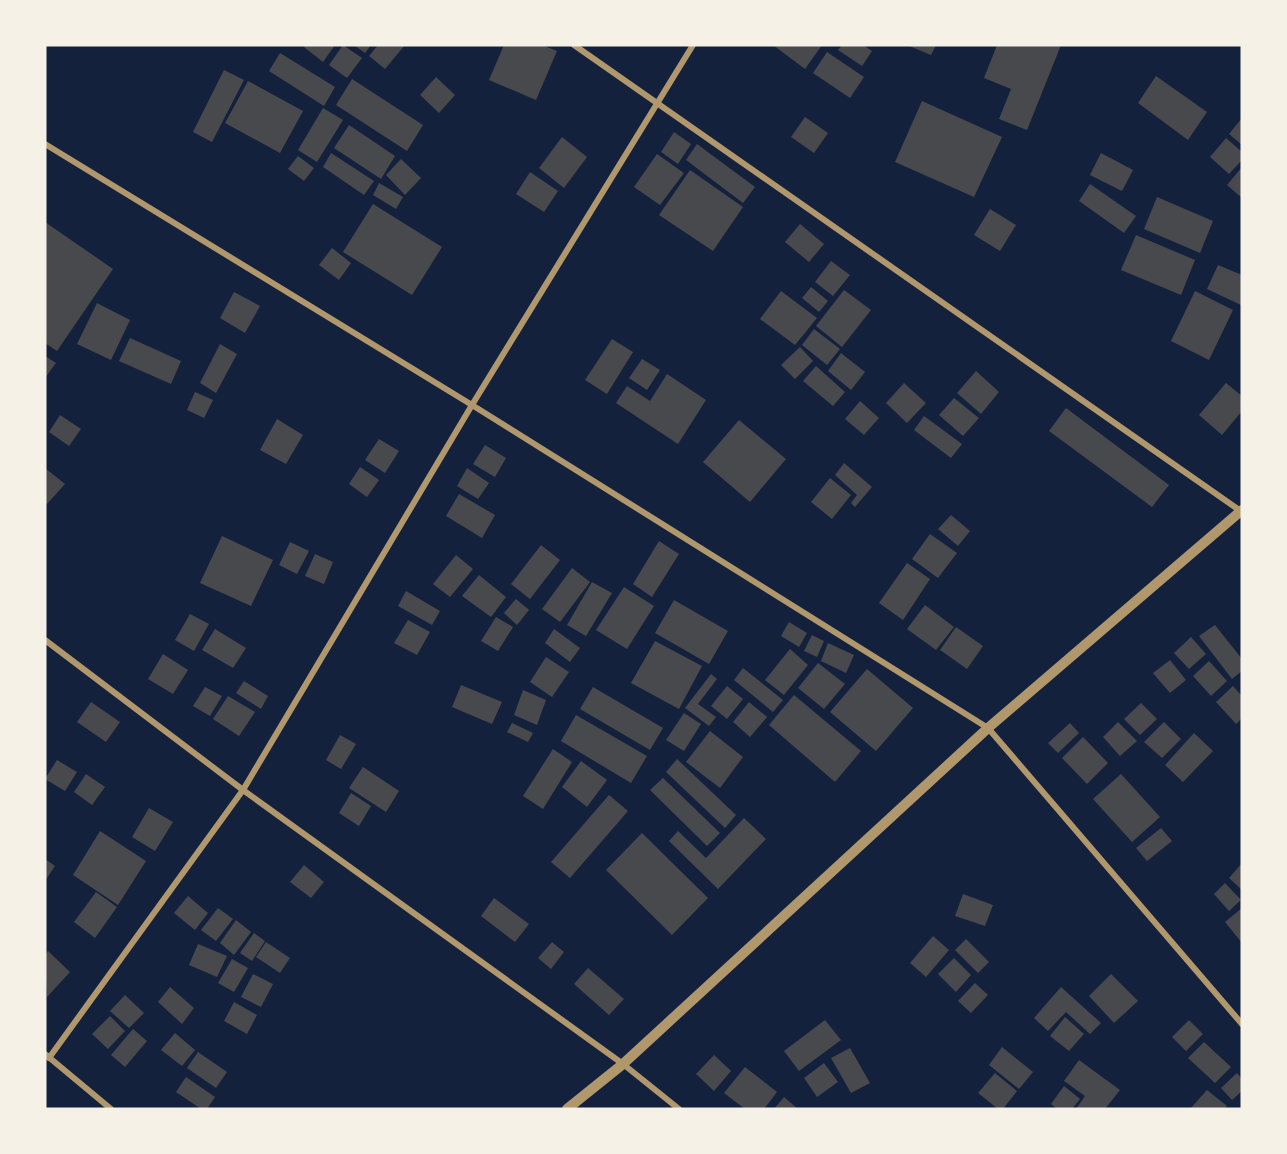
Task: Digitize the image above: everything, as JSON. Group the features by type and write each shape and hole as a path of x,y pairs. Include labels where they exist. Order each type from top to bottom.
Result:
{"street":[{"path":"567,1109 623,1064 988,728 1242,511 574,45"},
{"path":"111,1109 47,1056 243,790 472,405 693,45"},
{"path":"45,144 472,405 988,728 1242,1024"},
{"path":"45,640 243,790 623,1064 680,1109"}],"building":[{"path":"305,45 335,45 323,62 304,47"},
{"path":"343,45 362,58 347,78 329,65"},
{"path":"354,45 371,45 365,53"},
{"path":"378,45 405,45 385,69 369,56"},
{"path":"504,45 542,45 557,51 536,100 489,80"},
{"path":"773,45 822,45 805,69"},
{"path":"842,45 863,45 872,51 862,66 838,50"},
{"path":"907,45 936,45 931,55"},
{"path":"997,45 1061,45 1027,130 999,119 1011,89 984,78"},
{"path":"827,52 864,77 850,98 813,73"},
{"path":"280,53 335,87 324,106 269,71"},
{"path":"224,70 244,80 212,142 193,132"},
{"path":"1156,76 1207,112 1188,140 1138,103"},
{"path":"436,77 455,95 439,113 420,95"},
{"path":"352,79 423,125 407,151 336,105"},
{"path":"248,81 303,111 280,153 225,123"},
{"path":"922,101 1002,137 974,197 895,162"},
{"path":"323,108 343,120 317,162 298,150"},
{"path":"805,117 828,133 814,153 791,137"},
{"path":"1242,118 1242,145 1229,134"},
{"path":"349,125 395,156 381,179 334,148"},
{"path":"674,132 691,144 678,164 661,152"},
{"path":"562,137 587,157 564,188 539,168"},
{"path":"1226,138 1242,152 1242,160 1229,174 1210,157"},
{"path":"697,144 755,187 743,203 686,160"},
{"path":"331,153 374,181 364,195 323,167"},
{"path":"1101,153 1133,170 1122,191 1090,175"},
{"path":"657,154 684,173 660,205 634,187"},
{"path":"298,156 314,168 304,181 288,169"},
{"path":"401,159 421,178 405,195 386,175"},
{"path":"1242,167 1242,198 1227,185"},
{"path":"690,170 743,207 713,251 659,215"},
{"path":"530,172 558,191 544,212 516,194"},
{"path":"379,183 403,197 396,209 373,195"},
{"path":"1090,184 1136,216 1124,233 1079,201"},
{"path":"1157,197 1213,221 1200,253 1144,229"},
{"path":"373,204 442,247 412,295 343,252"},
{"path":"990,209 1016,225 1000,251 974,235"},
{"path":"45,222 113,269 57,351 45,343"},
{"path":"800,224 824,244 809,262 785,242"},
{"path":"1136,235 1195,260 1181,295 1121,270"},
{"path":"332,248 351,263 339,280 319,265"},
{"path":"831,261 850,275 833,296 815,282"},
{"path":"1218,265 1242,275 1241,305 1207,289"},
{"path":"811,287 828,301 819,312 802,298"},
{"path":"844,290 871,310 842,347 816,326"},
{"path":"781,291 817,318 795,345 760,319"},
{"path":"1195,291 1233,310 1209,360 1171,341"},
{"path":"234,292 260,306 245,333 220,318"},
{"path":"97,303 130,320 111,360 77,344"},
{"path":"814,329 840,349 827,365 802,345"},
{"path":"130,338 181,361 171,384 119,361"},
{"path":"612,339 633,352 607,394 585,380"},
{"path":"220,344 237,354 216,393 200,383"},
{"path":"800,347 813,361 795,379 781,365"},
{"path":"841,353 865,372 851,390 828,371"},
{"path":"45,356 56,363 45,378"},
{"path":"642,359 660,370 647,390 629,378"},
{"path":"816,366 845,392 833,406 803,381"},
{"path":"976,371 999,392 981,414 957,393"},
{"path":"667,374 706,400 678,444 616,403 627,386 650,401"},
{"path":"904,383 926,403 907,423 886,403"},
{"path":"1226,383 1242,396 1242,411 1222,435 1199,415"},
{"path":"195,392 213,400 204,418 187,410"},
{"path":"954,398 979,418 963,436 939,415"},
{"path":"860,401 879,418 864,435 845,419"},
{"path":"1066,408 1169,485 1152,507 1049,431"},
{"path":"60,415 81,429 69,446 49,432"},
{"path":"924,416 962,444 951,458 914,430"},
{"path":"277,419 303,435 286,464 260,450"},
{"path":"739,420 786,459 750,502 703,462"},
{"path":"379,439 399,451 385,473 365,460"},
{"path":"485,445 506,458 495,477 473,464"},
{"path":"844,463 872,487 855,507 851,503 857,495 835,475"},
{"path":"360,467 379,480 367,497 349,484"},
{"path":"45,468 65,484 47,504 45,502"},
{"path":"467,468 489,483 478,499 457,486"},
{"path":"830,478 851,495 832,519 811,502"},
{"path":"459,494 495,515 482,538 446,516"},
{"path":"951,515 970,531 958,546 938,529"},
{"path":"930,534 957,553 938,578 912,559"},
{"path":"222,536 273,560 251,606 200,583"},
{"path":"659,541 679,554 652,597 633,584"},
{"path":"290,542 309,551 297,574 279,565"},
{"path":"541,545 560,560 530,599 511,584"},
{"path":"315,554 333,562 324,584 305,576"},
{"path":"456,555 473,569 450,597 433,584"},
{"path":"907,563 930,579 903,620 879,603"},
{"path":"572,568 590,582 560,622 542,609"},
{"path":"479,575 506,597 491,617 462,596"},
{"path":"592,582 612,593 586,636 567,625"},
{"path":"624,587 654,606 627,649 596,630"},
{"path":"406,591 440,611 432,625 398,606"},
{"path":"516,599 529,610 517,625 504,613"},
{"path":"674,600 728,631 709,664 655,633"},
{"path":"925,605 954,627 936,650 907,629"},
{"path":"190,614 209,624 194,651 175,640"},
{"path":"496,617 513,627 498,651 481,641"},
{"path":"408,620 430,632 417,655 394,643"},
{"path":"789,622 807,633 799,647 781,636"},
{"path":"1215,625 1242,659 1242,671 1232,679 1199,636"},
{"path":"956,627 983,646 967,669 940,650"},
{"path":"215,629 246,648 233,668 202,650"},
{"path":"554,629 580,648 570,662 545,643"},
{"path":"812,635 824,641 817,657 804,651"},
{"path":"1191,637 1206,654 1189,669 1174,653"},
{"path":"655,641 702,666 679,709 631,683"},
{"path":"828,643 854,655 846,673 821,661"},
{"path":"790,649 808,665 784,695 765,680"},
{"path":"163,654 188,670 173,694 148,679"},
{"path":"546,657 569,672 552,697 530,682"},
{"path":"1170,660 1186,680 1170,693 1153,673"},
{"path":"1209,661 1227,681 1211,696 1193,676"},
{"path":"818,663 845,684 824,709 798,688"},
{"path":"743,668 783,700 773,712 734,680"},
{"path":"867,669 913,708 876,751 830,712"},
{"path":"711,674 717,679 698,704 716,717 709,726 685,708"},
{"path":"244,681 268,696 261,709 236,693"},
{"path":"461,685 502,702 492,724 452,707"},
{"path":"727,686 743,699 727,719 711,706"},
{"path":"1233,686 1242,696 1242,718 1236,724 1216,702"},
{"path":"205,687 222,696 210,716 193,706"},
{"path":"593,687 663,728 650,750 580,709"},
{"path":"523,690 546,700 537,725 514,715"},
{"path":"794,695 861,751 835,782 769,725"},
{"path":"228,696 255,712 239,736 213,719"},
{"path":"91,702 120,722 106,742 77,722"},
{"path":"749,702 767,717 750,737 733,722"},
{"path":"1141,703 1157,719 1140,735 1124,719"},
{"path":"684,713 701,724 684,751 666,740"},
{"path":"576,715 647,756 631,783 561,741"},
{"path":"1118,722 1137,741 1120,756 1103,737"},
{"path":"1164,722 1181,739 1162,758 1144,742"},
{"path":"512,723 533,733 528,742 507,732"},
{"path":"1070,723 1079,733 1058,753 1048,743"},
{"path":"710,731 743,757 720,788 686,762"},
{"path":"1194,733 1213,751 1183,782 1165,765"},
{"path":"340,735 356,744 341,769 326,760"},
{"path":"1083,737 1108,763 1087,784 1062,758"},
{"path":"553,749 572,762 543,809 523,796"},
{"path":"677,759 736,815 725,828 666,772"},
{"path":"57,760 77,772 65,791 45,779"},
{"path":"581,761 607,780 587,807 562,787"},
{"path":"363,767 399,791 386,812 349,788"},
{"path":"86,774 105,787 92,805 74,792"},
{"path":"1121,774 1160,817 1132,842 1093,799"},
{"path":"663,778 720,833 707,846 650,790"},
{"path":"351,793 371,806 359,826 339,813"},
{"path":"609,795 628,811 570,878 551,862"},
{"path":"149,808 173,822 155,851 132,837"},
{"path":"744,818 766,839 718,889 669,841 678,831 706,858"},
{"path":"1161,828 1172,841 1147,861 1136,848"},
{"path":"100,831 146,861 118,905 73,875"},
{"path":"642,833 708,898 672,935 606,870"},
{"path":"45,859 55,866 45,881"},
{"path":"1242,863 1242,890 1229,878"},
{"path":"304,865 324,882 311,898 290,882"},
{"path":"1225,883 1241,900 1229,911 1214,894"},
{"path":"96,892 117,907 95,938 74,922"},
{"path":"963,894 993,905 985,926 955,916"},
{"path":"188,896 208,913 195,930 174,913"},
{"path":"494,898 529,924 515,942 481,916"},
{"path":"218,908 233,919 216,941 201,930"},
{"path":"1242,908 1242,943 1225,922"},
{"path":"236,920 251,932 234,955 220,943"},
{"path":"254,933 265,941 252,961 240,953"},
{"path":"933,936 949,950 926,977 910,963"},
{"path":"966,939 989,962 978,973 955,950"},
{"path":"266,942 290,958 280,973 256,957"},
{"path":"552,942 564,952 551,969 538,958"},
{"path":"198,944 227,956 217,977 189,965"},
{"path":"48,951 70,972 47,997 45,955"},
{"path":"954,958 971,975 956,992 938,974"},
{"path":"232,959 248,968 234,992 218,983"},
{"path":"588,968 624,999 609,1015 574,984"},
{"path":"253,974 273,984 261,1007 241,997"},
{"path":"1111,974 1138,1001 1114,1023 1089,996"},
{"path":"975,983 988,995 971,1013 958,1001"},
{"path":"170,987 194,1008 182,1024 158,1002"},
{"path":"1061,987 1101,1023 1090,1034 1066,1012 1048,1031 1034,1018"},
{"path":"125,995 144,1013 129,1028 110,1011"},
{"path":"234,1002 257,1015 247,1034 224,1021"},
{"path":"110,1016 125,1031 108,1049 92,1034"},
{"path":"1065,1017 1084,1034 1069,1051 1050,1036"},
{"path":"825,1020 841,1040 799,1071 784,1051"},
{"path":"1189,1020 1203,1034 1186,1051 1172,1037"},
{"path":"133,1029 147,1041 125,1067 111,1055"},
{"path":"175,1033 195,1050 182,1066 161,1050"},
{"path":"1204,1042 1231,1067 1215,1083 1188,1058"},
{"path":"1002,1047 1033,1072 1019,1089 989,1065"},
{"path":"850,1048 870,1083 851,1093 831,1058"},
{"path":"198,1052 227,1072 216,1088 187,1068"},
{"path":"714,1055 731,1071 714,1091 696,1074"},
{"path":"1079,1060 1120,1090 1105,1109 1076,1109 1085,1096 1064,1081"},
{"path":"824,1063 838,1082 817,1097 804,1078"},
{"path":"745,1067 777,1092 764,1109 745,1109 724,1093"},
{"path":"995,1073 1017,1091 1003,1109 998,1109 978,1093"},
{"path":"1237,1073 1242,1079 1242,1091 1232,1100 1221,1088"},
{"path":"186,1077 215,1097 207,1109 201,1109 176,1092"},
{"path":"1064,1086 1080,1099 1072,1109 1057,1109 1051,1104"},
{"path":"1207,1090 1227,1106 1224,1109 1190,1109"},
{"path":"784,1097 798,1109 774,1109"}]}
